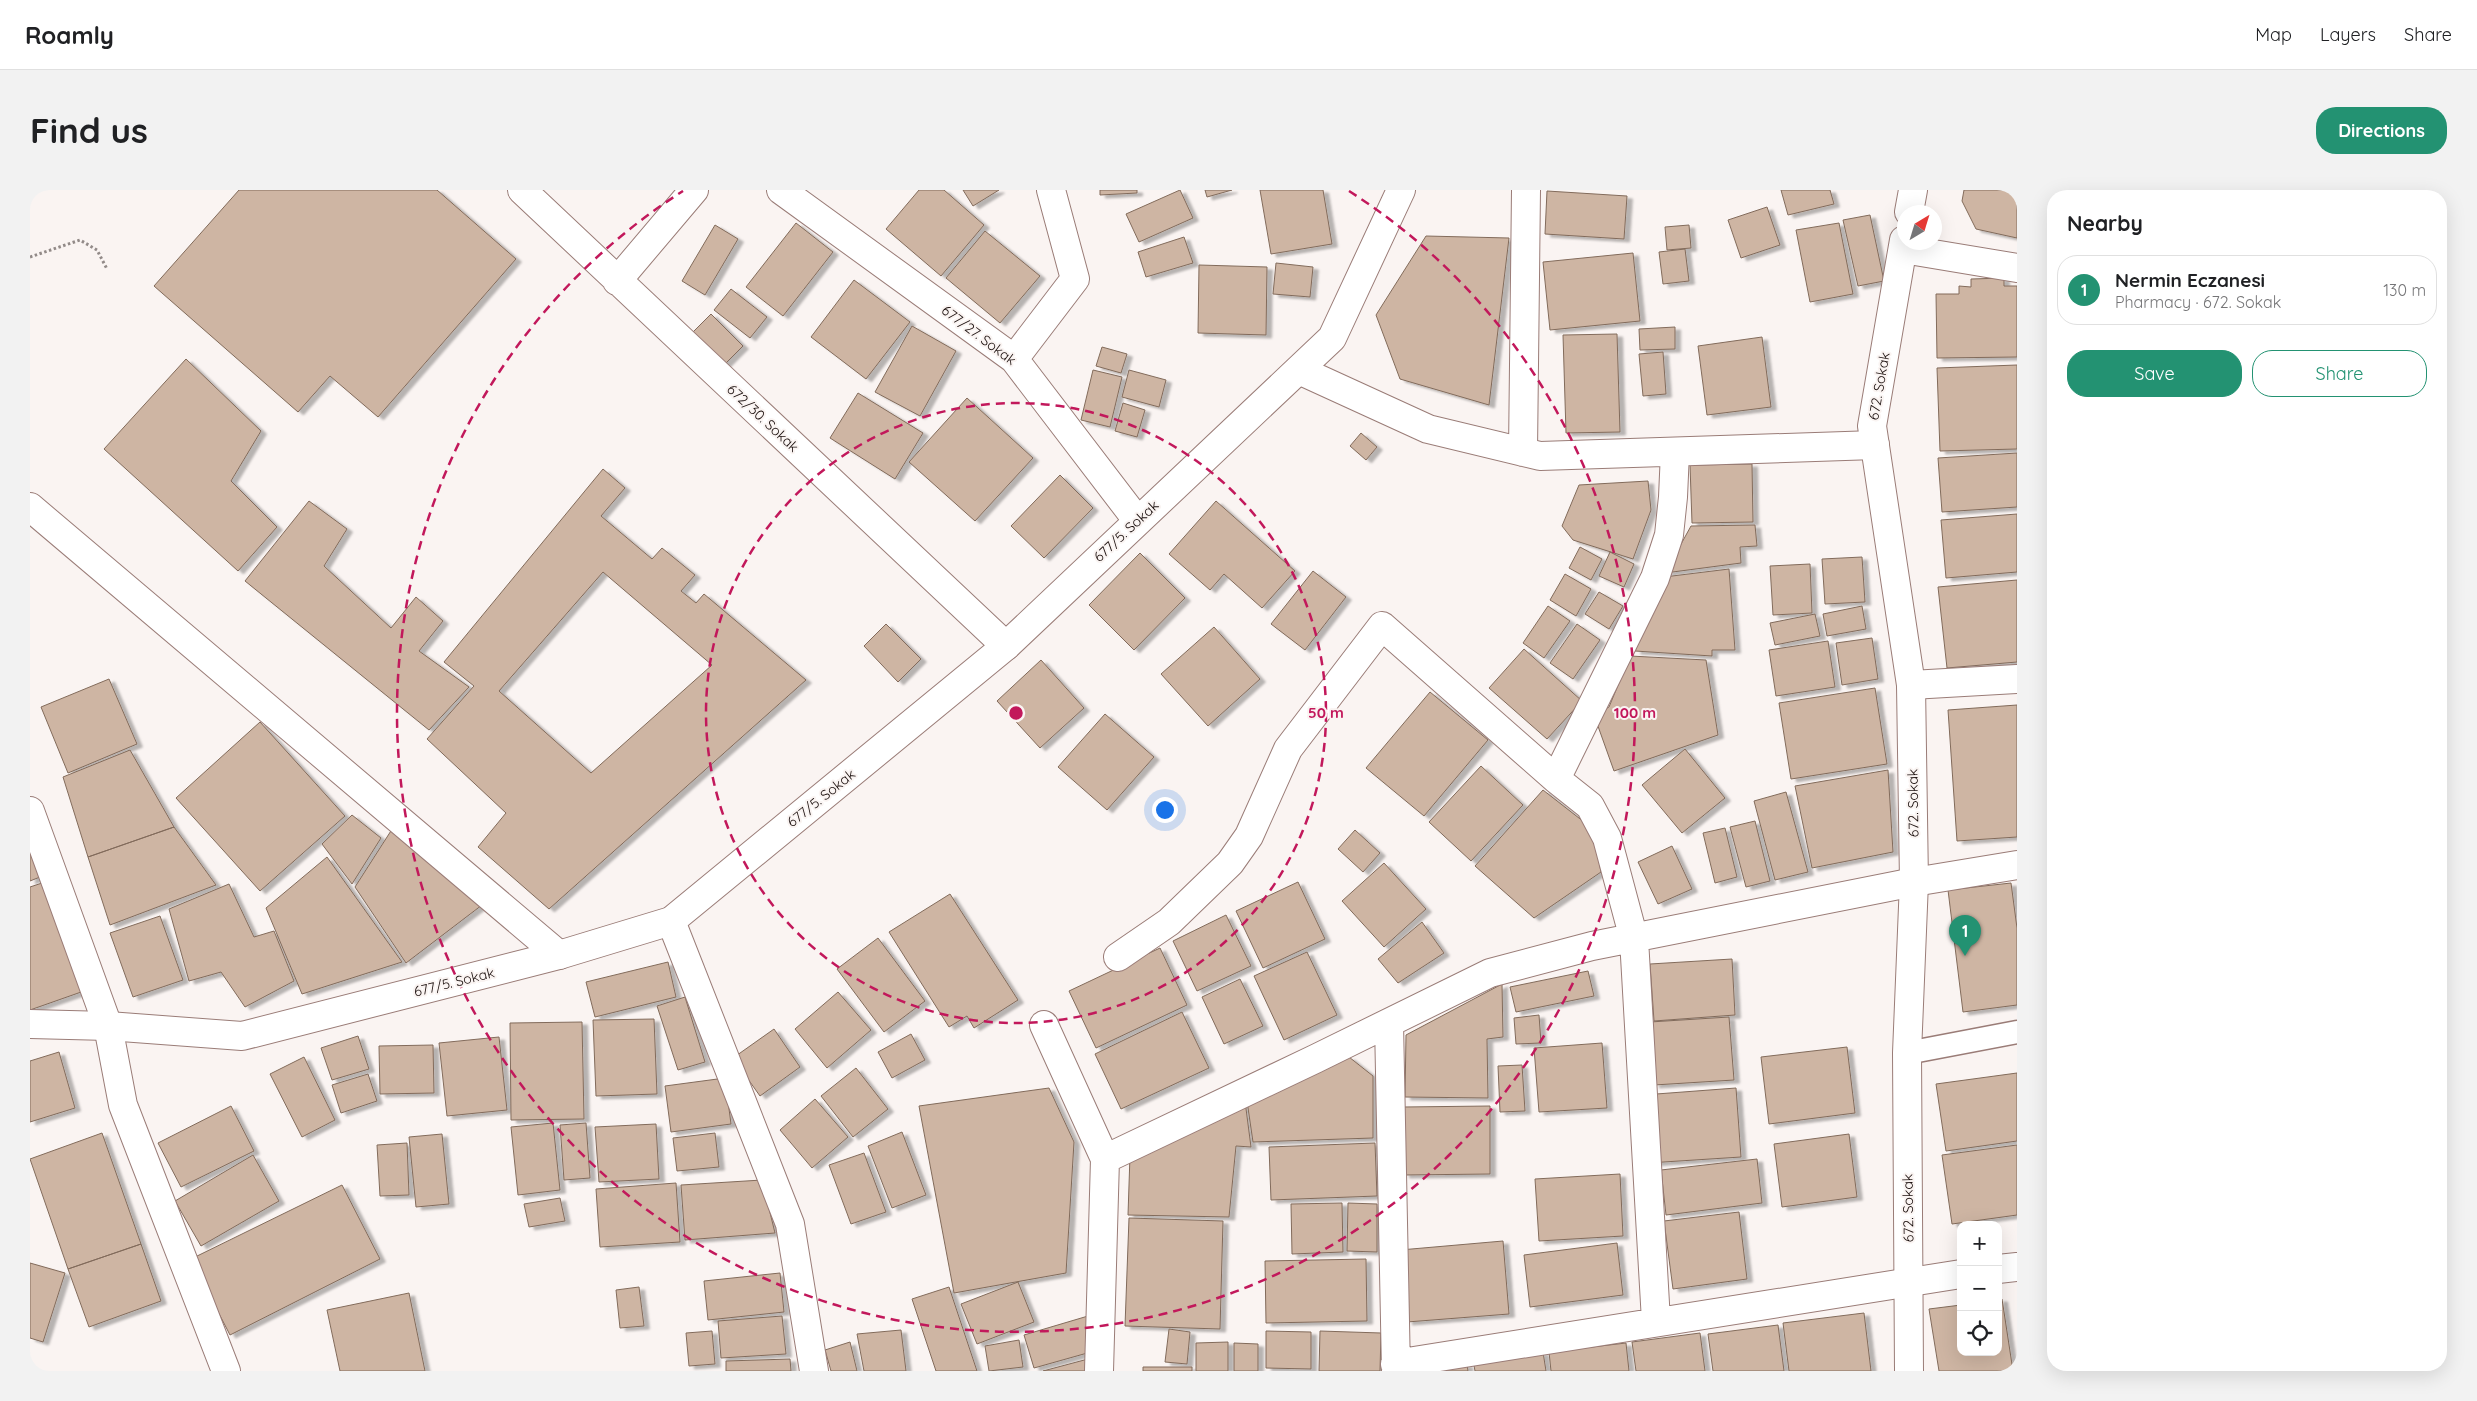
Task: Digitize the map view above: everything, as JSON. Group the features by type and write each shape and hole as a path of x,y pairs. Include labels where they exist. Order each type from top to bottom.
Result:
{"street":[{"name":"672/30. Sokak","path":"522,190 1006,646"},
{"path":"617,281 694,190"},
{"name":"677/27. Sokak","path":"782,190 1014,359 1137,520"},
{"path":"1014,359 1075,280 1051,190"},
{"name":"677/5. Sokak","path":"30,1024 108,1026 242,1036 559,955 671,921 1006,646 1137,520 1332,338 1401,190"},
{"path":"1523,452 1526,190"},
{"path":"1911,205 1914,190"},
{"name":"672. Sokak","path":"1903,250 1872,426 1912,685 1914,882 1907,1053 1909,1371"},
{"path":"1932,250 2017,268"},
{"path":"1299,370 1428,428 1540,456 1875,445"},
{"path":"1556,779 1655,578 1668,535 1674,496 1675,452"},
{"path":"30,507 559,955"},
{"path":"1118,957 1169,922 1190,899 1230,863 1249,836 1288,749 1382,626 1556,779 1590,806 1607,838 1634,939 1656,1321"},
{"path":"1912,685 2017,679"},
{"path":"30,811 108,1026 123,1105 222,1370"},
{"path":"1104,1159 1490,973 1592,946 1914,882 2017,865"},
{"path":"671,921 790,1224 814,1371"},
{"path":"1389,1023 1395,1367 1656,1321 1957,1275"},
{"path":"1044,1025 1104,1159 1098,1371"},
{"path":"2002,1269 2017,1267"}],"lane":[{"path":"1907,1053 2017,1032"}],"path":[{"path":"30,257 80,240 97,250 107,269"}],"building":[{"path":"239,190 437,190 516,259 378,417 330,376 298,412 154,286"},
{"path":"919,190 944,190 984,225 941,276 886,229"},
{"path":"963,190 999,190 973,206"},
{"path":"1100,190 1137,190 1137,193 1100,195"},
{"path":"1180,190 1193,218 1139,242 1126,214"},
{"path":"1205,190 1232,190 1207,197"},
{"path":"1260,190 1323,190 1332,244 1271,254"},
{"path":"1781,190 1830,190 1834,204 1788,215"},
{"path":"1964,190 2017,190 2017,238 1976,229 1962,201"},
{"path":"1547,191 1627,196 1624,239 1545,234"},
{"path":"1767,207 1780,245 1741,258 1728,220"},
{"path":"1870,215 1884,281 1858,286 1843,220"},
{"path":"796,223 833,252 783,316 746,287"},
{"path":"1839,223 1853,294 1810,302 1796,230"},
{"path":"715,225 738,239 705,295 682,281"},
{"path":"1689,225 1691,248 1667,250 1665,227"},
{"path":"985,231 1040,276 1000,323 946,278"},
{"path":"1426,236 1509,238 1489,405 1400,379 1376,315"},
{"path":"1184,237 1193,263 1146,277 1138,252"},
{"path":"1685,249 1689,281 1663,284 1659,252"},
{"path":"1633,253 1640,321 1550,330 1543,262"},
{"path":"1276,263 1313,267 1310,297 1273,294"},
{"path":"1199,265 1267,267 1266,335 1198,333"},
{"path":"2004,278 2004,286 2017,286 2017,357 1937,358 1936,294 1959,294 1959,286 1971,287 1971,279"},
{"path":"854,280 910,322 866,379 811,337"},
{"path":"731,289 767,317 750,338 714,310"},
{"path":"711,314 743,346 723,366 691,334"},
{"path":"912,326 956,351 920,416 875,392"},
{"path":"1675,327 1675,349 1640,350 1639,329"},
{"path":"1617,334 1620,432 1566,433 1563,335"},
{"path":"1762,337 1771,407 1707,415 1698,346"},
{"path":"1102,347 1127,354 1121,373 1096,366"},
{"path":"1663,352 1666,394 1643,396 1639,354"},
{"path":"186,359 261,431 231,481 277,527 238,571 104,449"},
{"path":"2017,365 2017,449 1940,451 1937,368"},
{"path":"1093,370 1122,377 1110,427 1081,420"},
{"path":"1129,370 1166,380 1159,407 1122,397"},
{"path":"858,393 923,433 895,479 830,438"},
{"path":"967,398 1033,458 975,521 909,462"},
{"path":"1123,403 1145,410 1137,437 1115,431"},
{"path":"1361,433 1377,447 1366,460 1350,446"},
{"path":"2017,453 2017,507 1942,512 1938,458"},
{"path":"1752,464 1753,522 1692,523 1690,465"},
{"path":"603,469 625,488 601,516 652,559 662,548 695,575 681,591 696,603 704,594 806,680 549,909 478,847 506,813 427,739 474,686 444,662","holes":["603,572 712,665 591,773 499,691"]},
{"path":"1060,475 1093,508 1044,558 1011,526"},
{"path":"1648,481 1651,510 1633,559 1573,540 1562,526 1579,485"},
{"path":"309,501 347,529 324,566 391,628 416,597 443,621 419,651 469,687 429,730 245,581"},
{"path":"1216,501 1295,571 1262,608 1224,574 1210,590 1169,554"},
{"path":"2017,514 2017,572 1946,578 1941,520"},
{"path":"1755,525 1757,546 1740,547 1741,563 1665,573 1691,526"},
{"path":"1580,547 1602,559 1591,580 1569,568"},
{"path":"1610,552 1634,564 1624,587 1599,576"},
{"path":"1140,553 1185,598 1134,650 1089,605"},
{"path":"1862,557 1865,602 1825,604 1822,559"},
{"path":"1810,564 1812,613 1773,615 1770,566"},
{"path":"1729,569 1735,650 1712,650 1712,656 1635,651 1664,577"},
{"path":"1313,571 1346,597 1305,650 1271,624"},
{"path":"1565,574 1591,589 1576,616 1550,600"},
{"path":"2017,580 2017,662 1947,668 1938,587"},
{"path":"1599,592 1623,606 1609,629 1585,614"},
{"path":"1548,606 1570,621 1544,658 1523,643"},
{"path":"1862,606 1866,629 1827,636 1823,614"},
{"path":"1815,614 1820,636 1775,645 1770,623"},
{"path":"886,624 921,659 898,682 864,646"},
{"path":"1577,624 1600,640 1573,679 1550,663"},
{"path":"1214,627 1260,679 1208,726 1161,674"},
{"path":"1872,638 1878,679 1842,685 1836,643"},
{"path":"1828,641 1835,687 1776,696 1769,650"},
{"path":"1524,649 1582,701 1547,739 1489,688"},
{"path":"1630,656 1706,660 1718,735 1614,771 1594,715 1609,707"},
{"path":"1041,660 1084,708 1040,748 997,701"},
{"path":"109,679 137,744 68,773 41,707"},
{"path":"1875,688 1887,764 1791,779 1779,703"},
{"path":"1430,692 1488,740 1424,816 1366,768"},
{"path":"2017,705 2017,837 1957,841 1948,710"},
{"path":"1105,714 1154,757 1107,810 1058,767"},
{"path":"260,722 345,816 260,891 176,798"},
{"path":"1685,749 1725,798 1682,833 1642,785"},
{"path":"130,750 174,827 88,857 63,777"},
{"path":"1481,766 1523,805 1471,861 1429,822"},
{"path":"1888,770 1893,852 1812,868 1795,786"},
{"path":"1543,790 1593,829 1601,872 1534,918 1475,866"},
{"path":"1786,792 1808,872 1775,880 1754,801"},
{"path":"352,815 381,838 352,884 322,844"},
{"path":"1755,821 1770,881 1746,887 1730,827"},
{"path":"396,823 482,905 406,963 355,887"},
{"path":"174,827 216,885 110,925 88,857"},
{"path":"1725,828 1737,877 1715,883 1703,833"},
{"path":"1355,830 1380,853 1363,872 1338,849"},
{"path":"30,840 45,875 30,881"},
{"path":"1672,846 1692,889 1658,904 1638,862"},
{"path":"327,857 402,962 302,994 266,908"},
{"path":"1384,863 1426,909 1384,947 1342,901"},
{"path":"45,882 84,991 30,1010 30,887"},
{"path":"1298,882 1325,939 1263,968 1236,911"},
{"path":"2011,883 2017,928 2017,1005 1963,1012 1948,890"},
{"path":"229,884 254,937 274,931 294,981 245,1007 221,972 189,981 169,909"},
{"path":"950,894 1018,1000 974,1028 967,1016 949,1027 889,932"},
{"path":"1226,915 1251,966 1197,991 1173,941"},
{"path":"160,916 183,980 133,997 110,933"},
{"path":"1422,922 1444,953 1398,983 1378,959"},
{"path":"878,938 925,1001 884,1032 837,969"},
{"path":"1160,948 1187,1005 1096,1048 1069,991"},
{"path":"1307,952 1337,1015 1284,1040 1254,976"},
{"path":"1732,959 1735,1015 1654,1021 1650,964"},
{"path":"668,962 676,997 595,1017 586,982"},
{"path":"1588,971 1594,996 1516,1012 1510,987"},
{"path":"1240,979 1263,1026 1224,1044 1202,997"},
{"path":"1502,984 1503,1037 1487,1039 1488,1098 1405,1097 1406,1035"},
{"path":"838,992 871,1030 827,1068 795,1029"},
{"path":"685,997 705,1062 678,1070 657,1006"},
{"path":"1182,1012 1209,1068 1121,1109 1095,1054"},
{"path":"1539,1015 1541,1043 1516,1044 1514,1018"},
{"path":"1729,1017 1734,1080 1654,1085 1650,1022"},
{"path":"654,1019 657,1094 596,1096 593,1020"},
{"path":"582,1022 584,1119 511,1120 510,1023"},
{"path":"774,1029 800,1067 760,1096 733,1058"},
{"path":"911,1034 925,1060 892,1078 878,1052"},
{"path":"358,1036 369,1069 332,1080 321,1048"},
{"path":"499,1037 507,1110 447,1116 439,1043"},
{"path":"1602,1043 1607,1108 1539,1112 1534,1048"},
{"path":"433,1045 434,1093 380,1094 379,1046"},
{"path":"1847,1047 1855,1113 1769,1124 1761,1057"},
{"path":"59,1052 75,1108 30,1122 30,1061"},
{"path":"304,1057 335,1120 302,1137 270,1074"},
{"path":"1349,1057 1373,1076 1373,1138 1253,1142 1247,1101"},
{"path":"1522,1065 1525,1111 1500,1112 1498,1066"},
{"path":"856,1068 888,1109 853,1137 821,1096"},
{"path":"2017,1073 2017,1141 1946,1151 1936,1084"},
{"path":"368,1074 377,1101 341,1113 332,1085"},
{"path":"725,1078 731,1124 671,1132 665,1086"},
{"path":"1049,1088 1074,1142 1066,1273 954,1293 919,1106"},
{"path":"1736,1088 1741,1157 1648,1163 1643,1095"},
{"path":"815,1099 848,1137 812,1168 780,1130"},
{"path":"1245,1101 1251,1147 1236,1146 1229,1217 1128,1215 1130,1155"},
{"path":"231,1106 254,1151 181,1187 158,1143"},
{"path":"1490,1106 1490,1174 1404,1175 1403,1107"},
{"path":"553,1123 560,1190 518,1195 511,1127"},
{"path":"586,1123 590,1178 564,1180 560,1125"},
{"path":"656,1124 659,1179 599,1182 595,1127"},
{"path":"902,1132 926,1195 892,1208 868,1146"},
{"path":"102,1133 141,1244 68,1269 30,1159"},
{"path":"715,1133 719,1167 677,1171 673,1138"},
{"path":"442,1134 449,1204 416,1207 409,1137"},
{"path":"1849,1134 1857,1197 1782,1207 1774,1144"},
{"path":"407,1143 409,1195 380,1196 377,1145"},
{"path":"1375,1143 1377,1196 1271,1200 1269,1147"},
{"path":"2017,1145 2017,1215 1974,1221 1957,1221 1957,1223 1952,1224 1942,1155"},
{"path":"864,1153 886,1212 851,1224 829,1165"},
{"path":"253,1155 279,1201 201,1246 175,1201"},
{"path":"1757,1159 1762,1203 1666,1215 1661,1170"},
{"path":"1620,1174 1623,1236 1539,1241 1535,1179"},
{"path":"762,1180 775,1233 685,1240 681,1185"},
{"path":"676,1183 680,1242 600,1247 596,1189"},
{"path":"342,1185 380,1259 230,1335 191,1259"},
{"path":"560,1198 565,1221 529,1227 524,1204"},
{"path":"1342,1203 1343,1252 1292,1254 1291,1204"},
{"path":"1348,1203 1377,1204 1377,1252 1347,1251"},
{"path":"1739,1212 1747,1279 1673,1289 1664,1221"},
{"path":"1129,1218 1223,1221 1220,1329 1125,1326"},
{"path":"1503,1241 1509,1314 1407,1322 1400,1250"},
{"path":"1617,1243 1623,1295 1530,1307 1524,1255"},
{"path":"141,1244 161,1301 89,1327 68,1269"},
{"path":"1366,1259 1367,1321 1266,1323 1265,1261"},
{"path":"30,1263 65,1273 43,1342 30,1338"},
{"path":"780,1273 784,1312 708,1320 704,1281"},
{"path":"1018,1282 1034,1322 977,1344 961,1304"},
{"path":"639,1287 644,1326 620,1328 616,1290"},
{"path":"949,1287 977,1371 936,1371 912,1299"},
{"path":"409,1293 425,1371 340,1371 327,1310"},
{"path":"2002,1299 2013,1371 1939,1371 1929,1309 1957,1306 1957,1356 2002,1356"},
{"path":"1864,1313 1871,1371 1789,1371 1783,1323"},
{"path":"782,1316 786,1354 721,1358 718,1321"},
{"path":"1088,1316 1098,1350 1034,1368 1024,1335"},
{"path":"1778,1325 1784,1371 1713,1371 1708,1334"},
{"path":"1169,1329 1190,1332 1187,1364 1165,1362"},
{"path":"901,1330 906,1371 864,1371 857,1334"},
{"path":"712,1331 715,1364 689,1366 686,1333"},
{"path":"1266,1331 1311,1332 1311,1369 1266,1368"},
{"path":"1320,1331 1381,1333 1380,1371 1319,1371"},
{"path":"1700,1333 1705,1371 1636,1371 1632,1342"},
{"path":"1019,1340 1023,1367 989,1371 985,1346"},
{"path":"850,1342 857,1371 831,1371 825,1350"},
{"path":"1228,1342 1228,1371 1196,1371 1196,1343"},
{"path":"1234,1343 1258,1344 1258,1371 1234,1371"},
{"path":"1626,1343 1629,1371 1551,1371 1549,1352"},
{"path":"1543,1352 1546,1371 1475,1371 1473,1360"},
{"path":"790,1359 791,1371 726,1371 726,1361"},
{"path":"1088,1359 1092,1371 1043,1371"},
{"path":"1467,1364 1468,1371 1414,1371"},
{"path":"1143,1367 1192,1367 1192,1371 1143,1371"}],"place":[{"name":"Nermin Eczanesi","path":"1965,956"}]}
